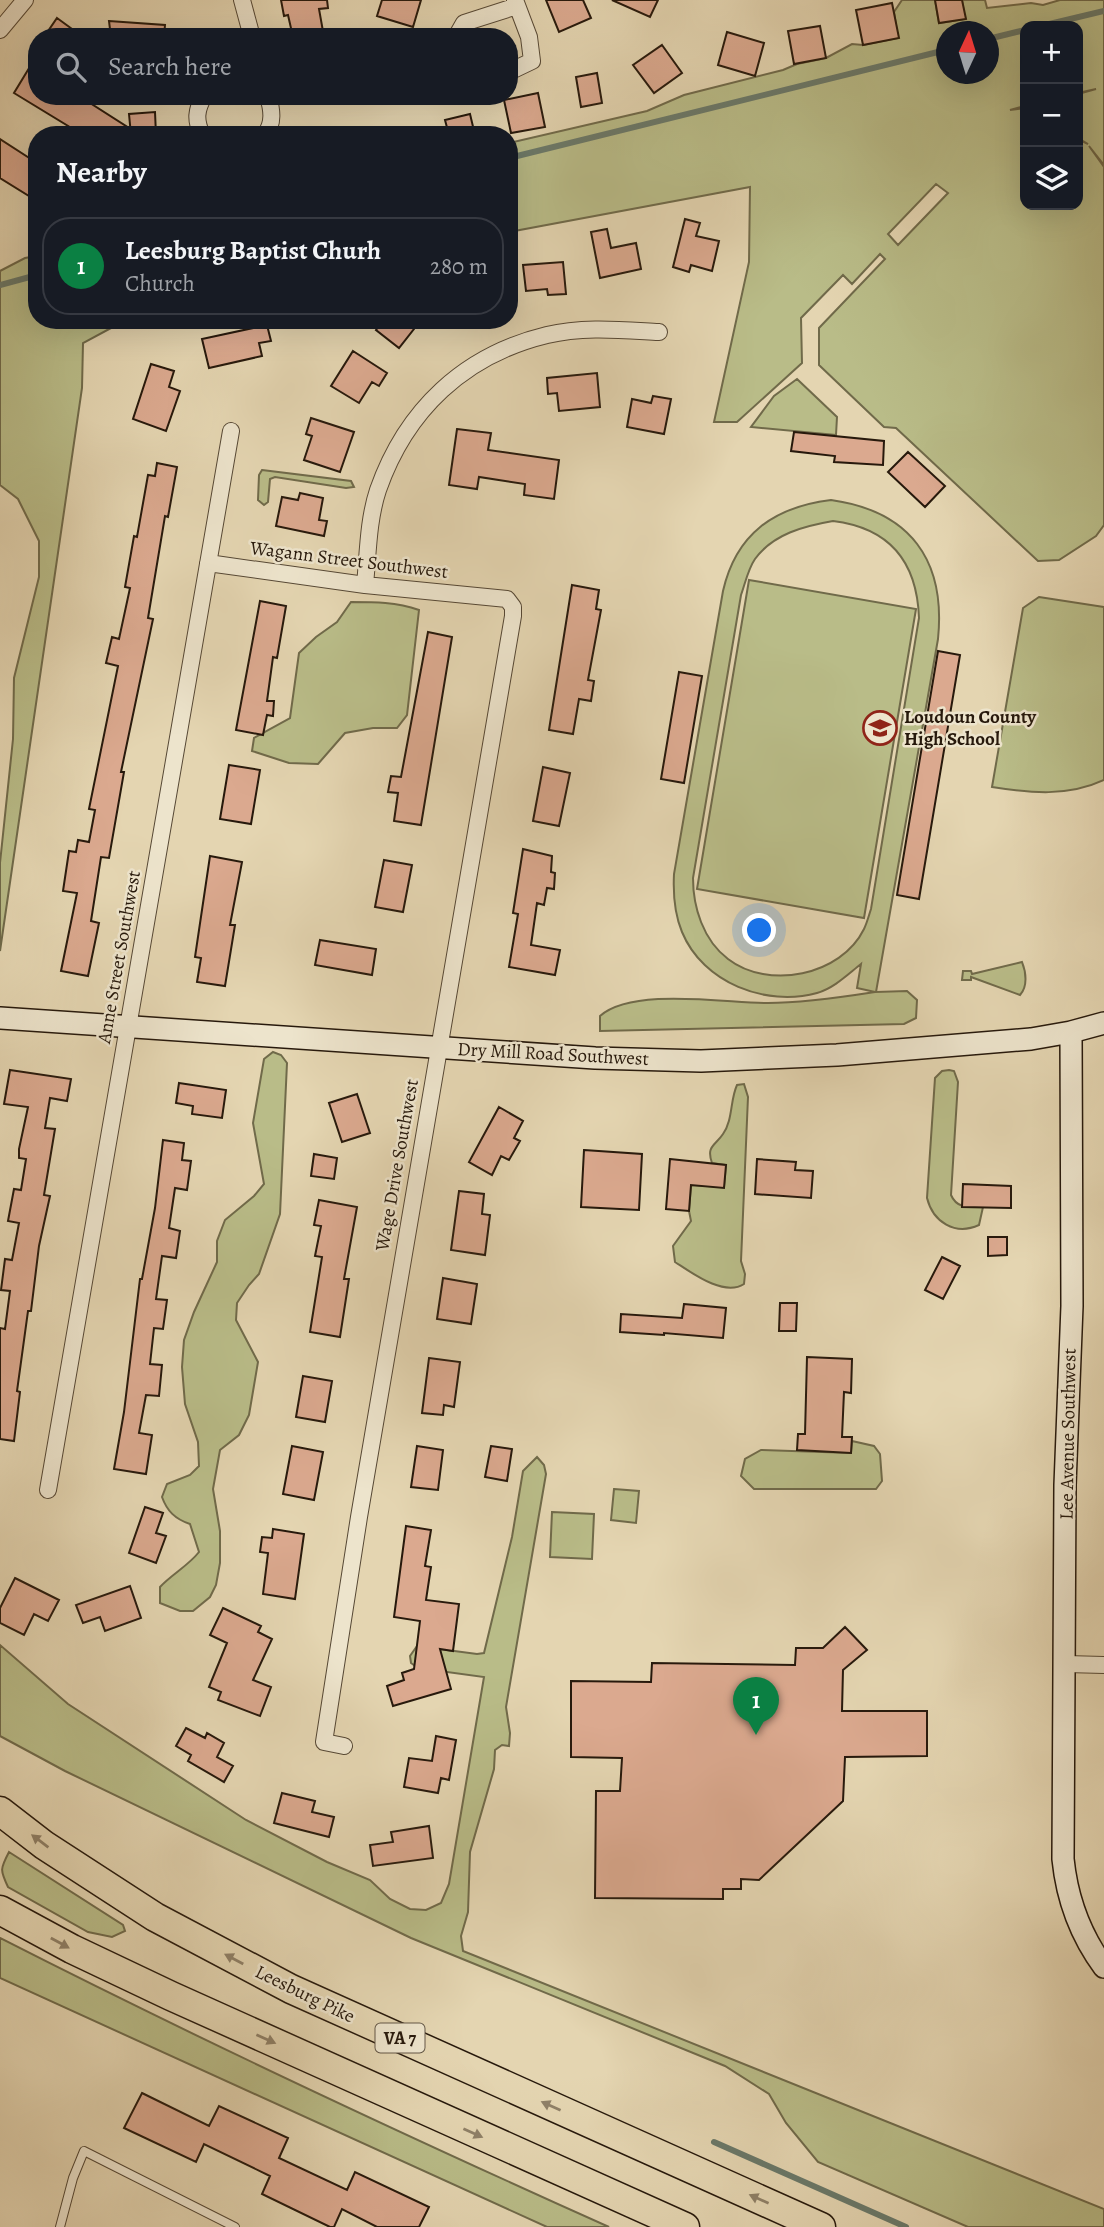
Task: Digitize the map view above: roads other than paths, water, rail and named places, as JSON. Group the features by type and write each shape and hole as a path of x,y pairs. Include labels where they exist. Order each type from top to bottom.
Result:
{"highway":[{"name":"Leesburg Pike","path":"0,1811 44,1845 145,1911 291,1989 821,2227"},
{"path":"0,1910 72,1949 171,1996 685,2227"}],"street":[{"path":"0,30 25,0"},
{"path":"242,0 250,28"},
{"path":"461,28 464,23 516,3 529,37 531,61 518,68"},
{"path":"198,126 197,110 200,105"},
{"path":"271,105 271,126"},
{"path":"365,585 370,531 378,492 397,444 424,408 449,382 492,353 548,334 603,329 659,332"},
{"name":"Anne Street Southwest","path":"48,1490 231,432"},
{"name":"Wagann Street Southwest","path":"208,563 365,585 486,596"},
{"name":"Wage Drive Southwest","path":"344,1746 324,1742 359,1517 513,616 513,607 508,599 486,596"},
{"name":"Dry Mill Road Southwest","path":"0,1018 595,1058 701,1060 772,1059 1031,1038 1071,1032 1104,1023"},
{"name":"Lee Avenue Southwest","path":"1071,1032 1072,1306 1065,1485 1063,1835 1065,1880 1069,1895 1086,1936 1104,1967"},
{"path":"1066,1664 1104,1665"}],"lane":[{"path":"60,2227 73,2178 84,2151 235,2227"}],"waterway":[{"path":"1062,21 1104,11"},
{"path":"999,36 1020,31"},
{"path":"518,156 936,52"},
{"path":"0,285 28,277"},
{"path":"714,2142 906,2227"}],"place":[{"name":"Loudoun County High School","path":"880,728"},
{"name":"Leesburg Baptist Churh","path":"756,1735"}]}
